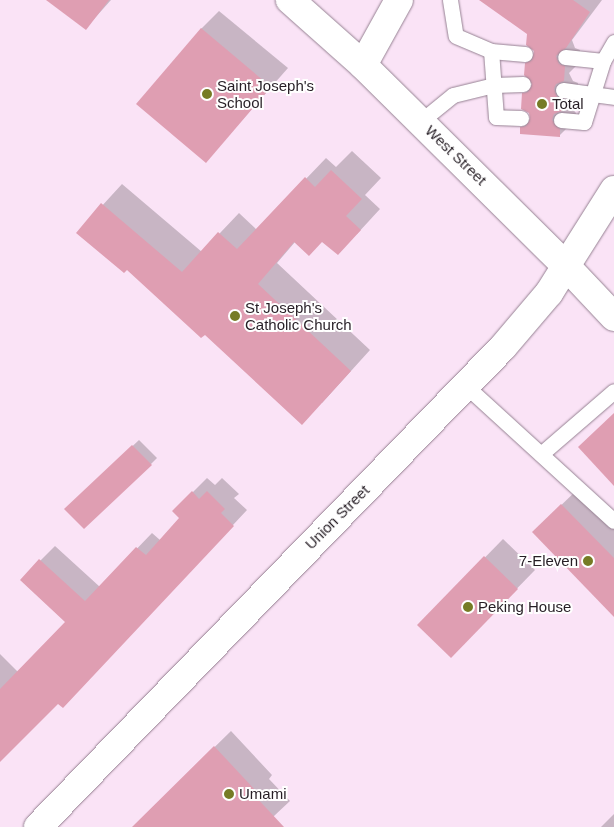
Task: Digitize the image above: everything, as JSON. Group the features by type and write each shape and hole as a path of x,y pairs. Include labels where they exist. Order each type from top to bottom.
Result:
{"main road":[{"name":"West Street","path":"290,0 363,65 421,121 566,266 614,317"},
{"path":"363,65 399,0"},
{"name":"Union Street","path":"38,827 466,386 529,318 566,266 614,190"}],"lane":[{"path":"450,0 456,36 491,51 525,54"},
{"path":"561,120 584,122 603,61 614,42"},
{"path":"491,51 496,117 521,118"},
{"path":"565,57 603,61"},
{"path":"421,121 453,95 494,85 523,84"},
{"path":"563,90 614,97"},
{"path":"466,386 614,521"},
{"path":"541,454 614,390"}],"building":[{"path":"46,0 109,0 86,30"},
{"path":"479,0 573,0 590,12 566,48 556,56 559,64 565,66 564,81 556,84 554,89 557,97 562,99 562,111 554,114 552,120 560,129 560,137 520,134 520,127 526,126 530,119 529,113 521,109 522,93 528,92 532,84 524,75 525,63 532,60 534,51 526,45 527,34"},
{"name":"Saint Joseph's School","path":"201,28 271,87 206,163 136,104"},
{"path":"331,170 362,199 346,216 361,230 338,255 322,242 309,256 294,242 258,284 351,371 302,425 205,335 201,338 127,270 124,273 76,233 101,203 182,272 218,232 237,249 305,177 315,187"},
{"path":"614,413 614,486 578,447"},
{"path":"132,445 152,465 84,529 64,509"},
{"path":"192,491 199,499 207,491 225,509 221,513 234,526 63,708 58,704 0,762 0,689 65,622 20,580 39,559 85,601 136,547 146,555 179,518 172,511"},
{"path":"561,504 614,558 614,617 532,532"},
{"path":"484,556 518,589 451,658 417,625"},
{"path":"214,746 257,792 254,795 284,827 132,827"}],"place":[{"name":"Saint Joseph's School","path":"207,94"},
{"name":"Total","path":"542,104"},
{"name":"St Joseph's Catholic Church","path":"235,316"},
{"name":"7-Eleven","path":"588,561"},
{"name":"Peking House","path":"468,607"},
{"name":"Umami","path":"229,794"}]}
